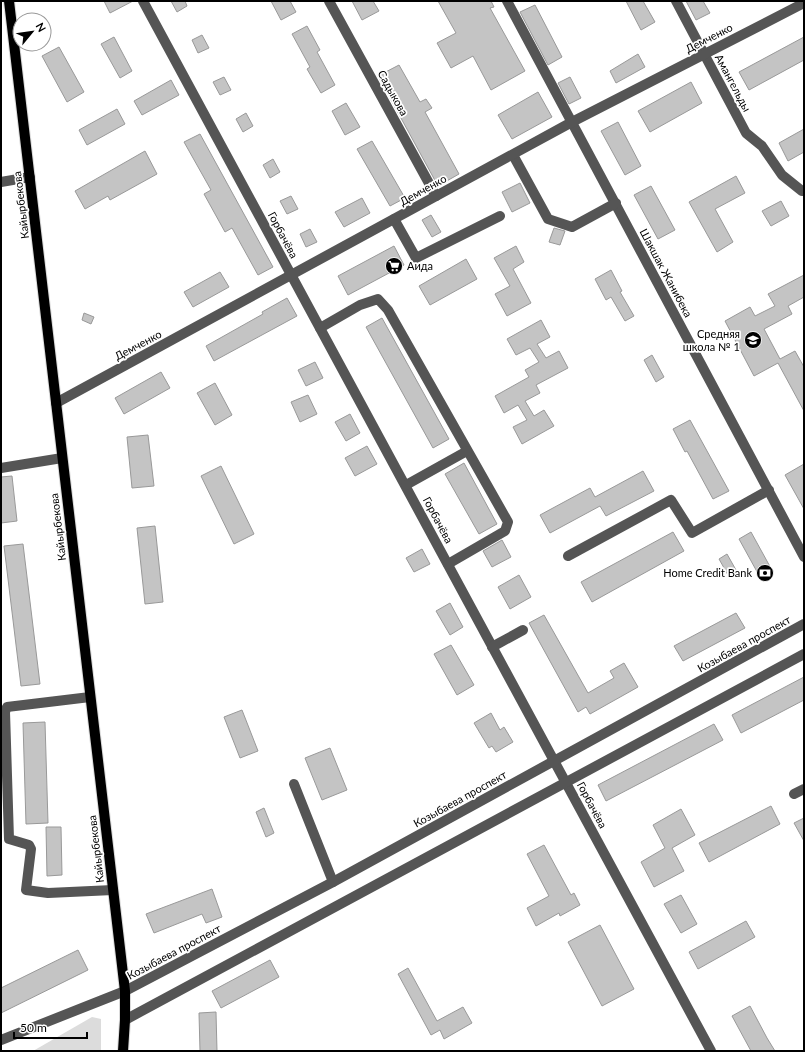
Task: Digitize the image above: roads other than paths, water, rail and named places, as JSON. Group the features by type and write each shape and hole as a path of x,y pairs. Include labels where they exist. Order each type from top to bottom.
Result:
{"main road":[{"name":"Кайырбекова","path":"9,1 124,991 125,1020 123,1051"}],"street":[{"name":"Горбачёва","path":"143,1 711,1051"},
{"name":"Садыкова","path":"329,1 436,196"},
{"name":"Шакшак Жанибека","path":"507,1 804,557"},
{"name":"Амангельды","path":"676,1 746,133 762,146 782,175 804,191"},
{"name":"Демченко","path":"56,403 572,122 804,3"},
{"path":"513,155 548,219 572,228 616,203"},
{"path":"1,182 30,177"},
{"path":"394,219 416,258 500,216"},
{"path":"320,328 360,305 378,299 388,310 508,522 505,531 448,564"},
{"path":"406,485 467,451"},
{"path":"1,468 62,458"},
{"path":"568,556 671,500 692,533 769,490"},
{"name":"Козыбаева проспект","path":"1,1040 124,991 333,882 804,624"},
{"path":"492,647 524,630"},
{"path":"125,1020 804,654"},
{"path":"90,697 8,706 6,708 9,839 29,845 31,849 26,890 48,893 113,890"},
{"path":"294,784 333,882"},
{"path":"794,794 804,789"}],"place":[{"name":"Аида","path":"394,266"},
{"name":"Средняя школа № 1","path":"753,340"},
{"name":"Home Credit Bank","path":"765,573"}]}
